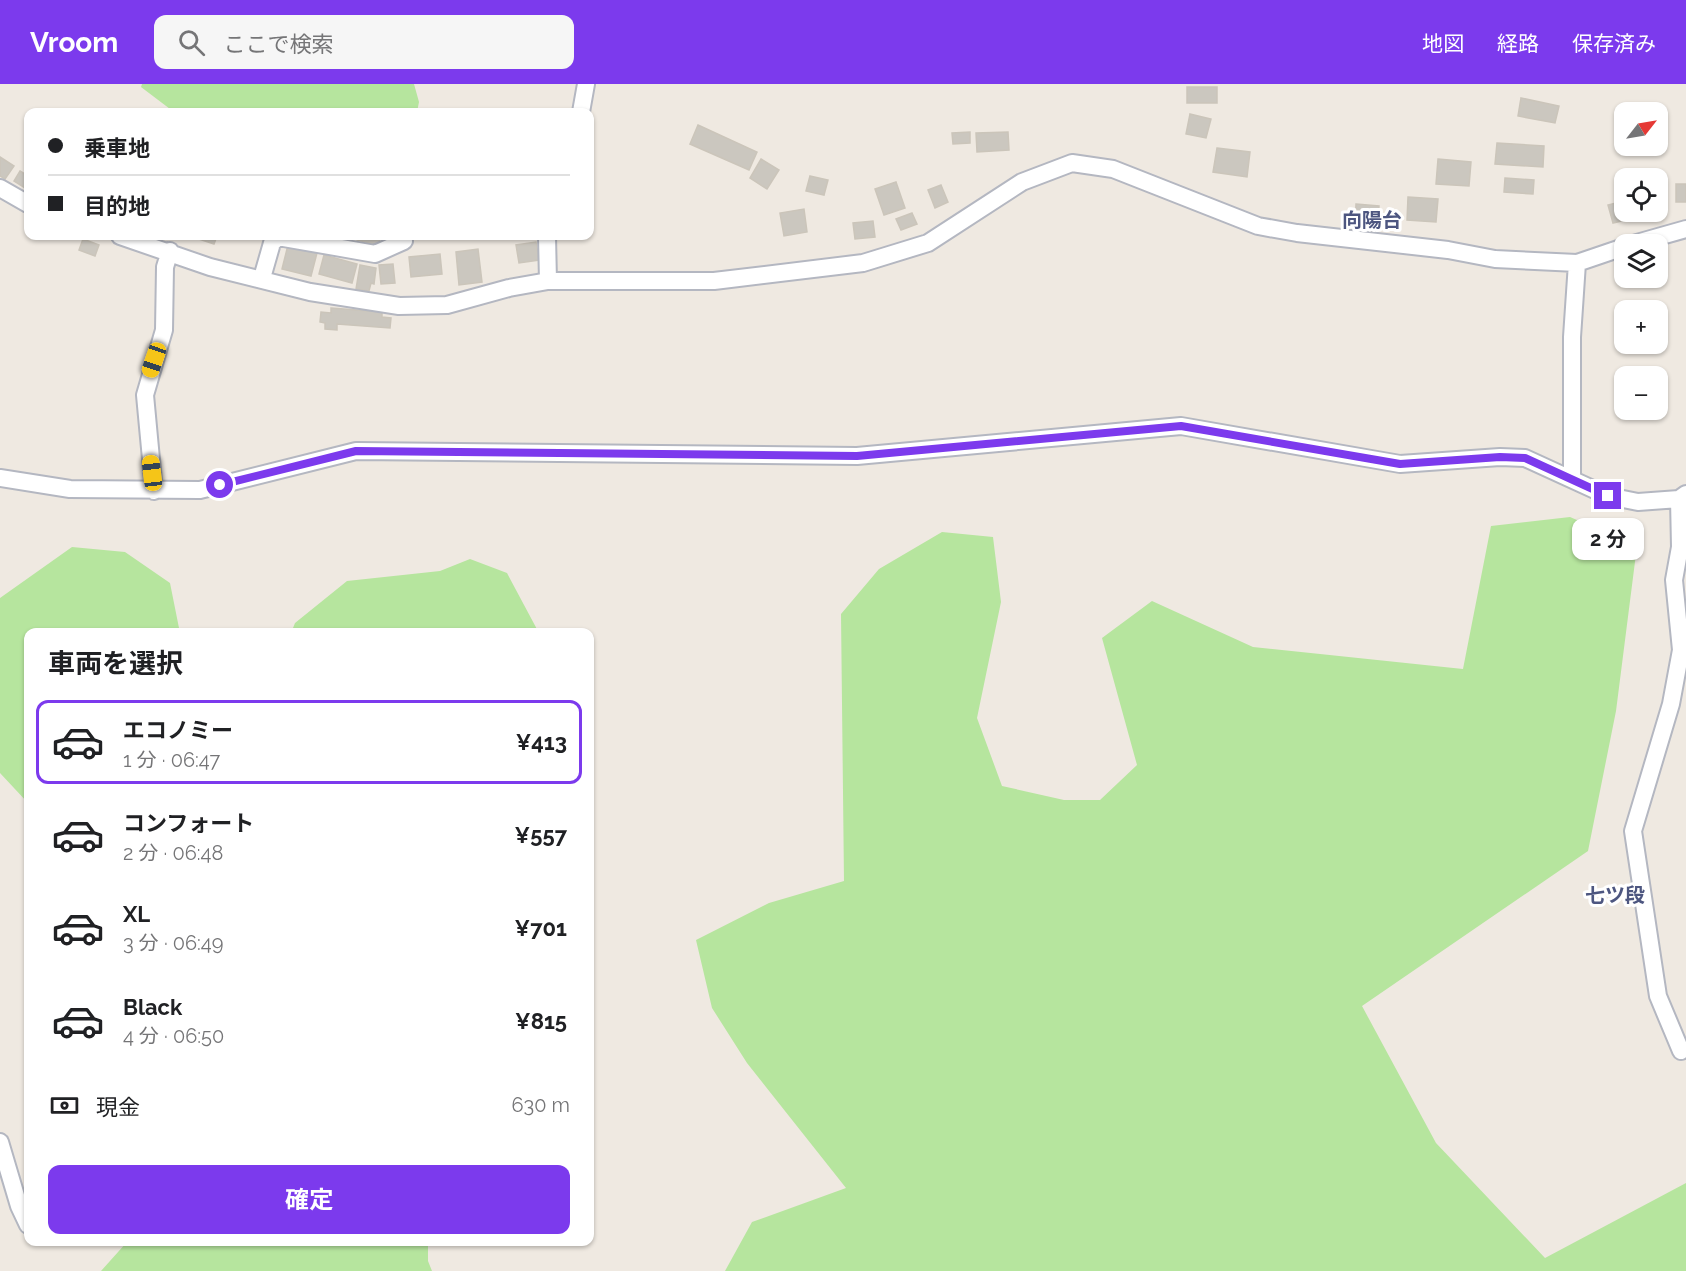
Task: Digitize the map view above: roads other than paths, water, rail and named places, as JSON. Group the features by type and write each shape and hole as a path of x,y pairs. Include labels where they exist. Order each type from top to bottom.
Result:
{"street":[{"path":"582,108 586,84"},
{"path":"133,240 170,251 210,267 262,278 310,292 399,306 447,305 548,281 714,280 863,263 928,243 1022,182 1072,163 1113,169 1258,226 1297,233 1448,250 1495,259 1576,263 1614,250"},
{"path":"0,188 24,202"},
{"path":"1668,235 1686,230"},
{"path":"262,278 272,243 275,240"},
{"path":"295,240 375,254 404,241"},
{"path":"547,240 548,281"},
{"path":"154,491 145,395 164,330 165,267 170,251"},
{"path":"1572,479 1572,337 1576,263"},
{"path":"0,478 70,489 200,490 356,451 857,456 1181,426 1400,464 1500,457 1525,458 1608,496 1638,502 1683,496 1680,547 1674,580 1681,650 1671,704 1633,831 1658,996 1681,1051"},
{"path":"0,1142 24,1216"}],"district":[{"name":"向陽台","path":"1372,220"},
{"name":"七ツ段","path":"1615,895"}]}
